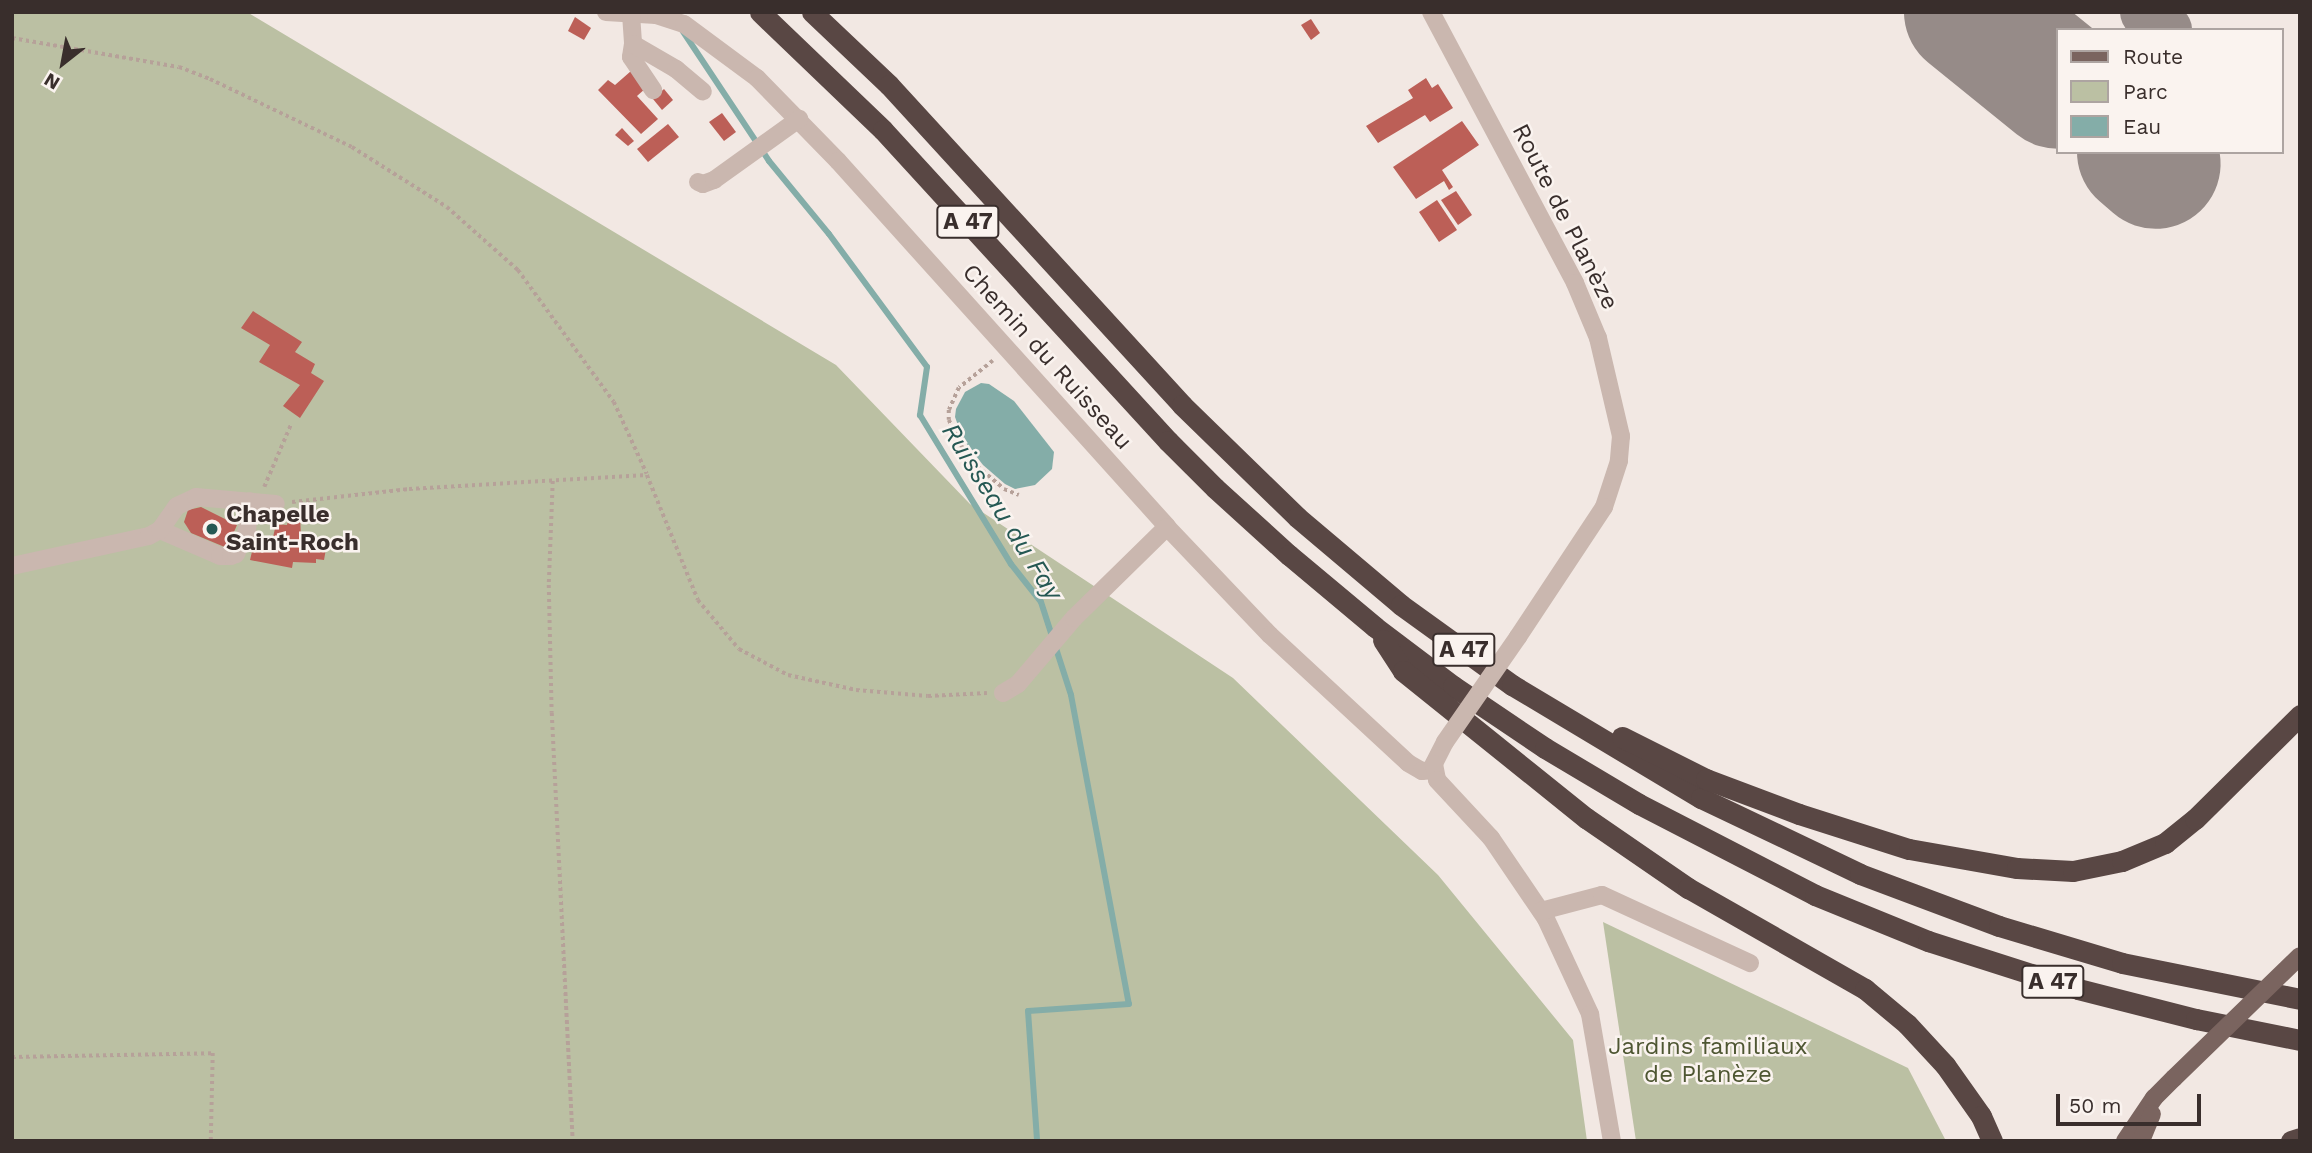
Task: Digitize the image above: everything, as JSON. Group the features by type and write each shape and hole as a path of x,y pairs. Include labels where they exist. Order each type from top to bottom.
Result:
{"highway":[{"name":"A 47","path":"760,12 883,130 1177,450 1279,547 1375,627 1453,686 1588,775 1704,839 1815,895 1928,941 2067,986 2196,1019 2300,1040"},
{"name":"A 47","path":"812,12 889,85 1182,405 1297,517 1401,604 1512,685 1701,798 1860,874 1999,926 2122,963 2300,999"},
{"path":"1375,627 1403,671 1586,818 1688,888 1865,989 1907,1024 1945,1065 1981,1116 1992,1141"},
{"path":"1573,722 1623,737 1706,779 1799,814 1909,849 2017,868 2073,871 2122,861 2165,843 2195,819 2300,715"},
{"path":"2291,1141 2300,1138"}],"main road":[{"path":"2125,1141 2154,1098 2300,956"},
{"path":"2141,1141 2145,1126 2174,1079"}],"street":[{"name":"Chemin du Ruisseau","path":"606,12 665,16 684,24 757,78 799,119 1167,527 1270,635 1408,763 1422,771 1434,770"},
{"name":"Route de Planèze","path":"1431,12 1575,283 1598,338 1620,436 1613,486 1604,507 1445,741 1438,752 1434,770"},
{"path":"631,14 631,57 653,90"},
{"path":"633,44 676,69 703,92"},
{"path":"698,182 708,183 799,119"},
{"path":"12,566 149,536 160,530 185,500 210,496 262,503 236,554 231,556 220,556 160,530"},
{"path":"1003,693 1018,684 1052,642 1167,527"},
{"path":"1434,770 1445,791 1491,838 1541,911 1590,1014 1612,1141"},
{"path":"1541,911 1602,895 1750,964"}],"path":[{"path":"12,38 179,67 210,79 352,146 447,208 518,270 614,402 698,600 739,649 788,675 856,690 928,696 1003,693"},
{"path":"1008,348 959,388 949,410 949,420 962,447 977,466 1004,489 1019,495"},
{"path":"291,424 268,474 262,503 410,489 647,475"},
{"path":"553,481 549,585 552,713 573,1141"},
{"path":"12,1056 213,1053 211,1141"}],"green space":[{"path":"12,12 247,12 836,365 970,504 1233,678 1438,875 1573,1040 1587,1141 12,1141"},
{"name":"Jardins familiaux de Planèze","path":"1603,922 1908,1068 1946,1141 1636,1141"}],"water":[{"path":"981,383 989,384 1014,401 1054,452 1052,469 1035,485 1015,489 1005,484 983,465 963,439 955,417 956,409 965,392"}],"building":[{"path":"575,17 591,28 584,40 568,31"},
{"path":"1311,19 1320,33 1311,40 1301,25"},
{"path":"631,71 646,88 637,96 658,119 641,134 598,90 608,80 615,85"},
{"path":"1426,78 1432,88 1438,84 1453,108 1430,122 1425,115 1378,143 1366,126 1413,98 1408,90"},
{"path":"664,89 673,100 662,110 653,99"},
{"path":"722,113 736,132 724,141 709,122"},
{"path":"1462,121 1479,145 1442,170 1453,187 1449,190 1444,181 1416,199 1393,167"},
{"path":"668,124 679,137 648,162 637,149"},
{"path":"622,128 634,141 628,146 615,135"},
{"path":"1456,191 1472,215 1458,225 1441,200"},
{"path":"1437,200 1457,230 1439,242 1419,212"},
{"path":"253,311 302,342 295,352 315,364 311,373 324,381 300,418 283,406 300,385 259,362 270,345 241,328"},
{"name":"Chapelle Saint-Roch","path":"201,507 237,525 227,548 191,533 184,522 188,510"},
{"path":"290,513 300,514 301,538 310,542 310,547 326,549 324,560 316,559 316,563 293,562 292,568 250,560 254,543 271,546 276,524 287,525"}],"waterway":[{"name":"Ruisseau du Fay","path":"682,30 769,161 829,234 927,367 920,415 1011,564 1041,602 1071,695 1129,1004 1028,1011 1037,1141"}],"taxiway":[{"path":"2146,12 2164,28"},
{"path":"2156,164 2158,154"}],"runway":[{"path":"1969,12 2056,82"},
{"path":"2144,154 2156,164"}],"place":[{"name":"Chapelle Saint-Roch","path":"212,529"}]}
